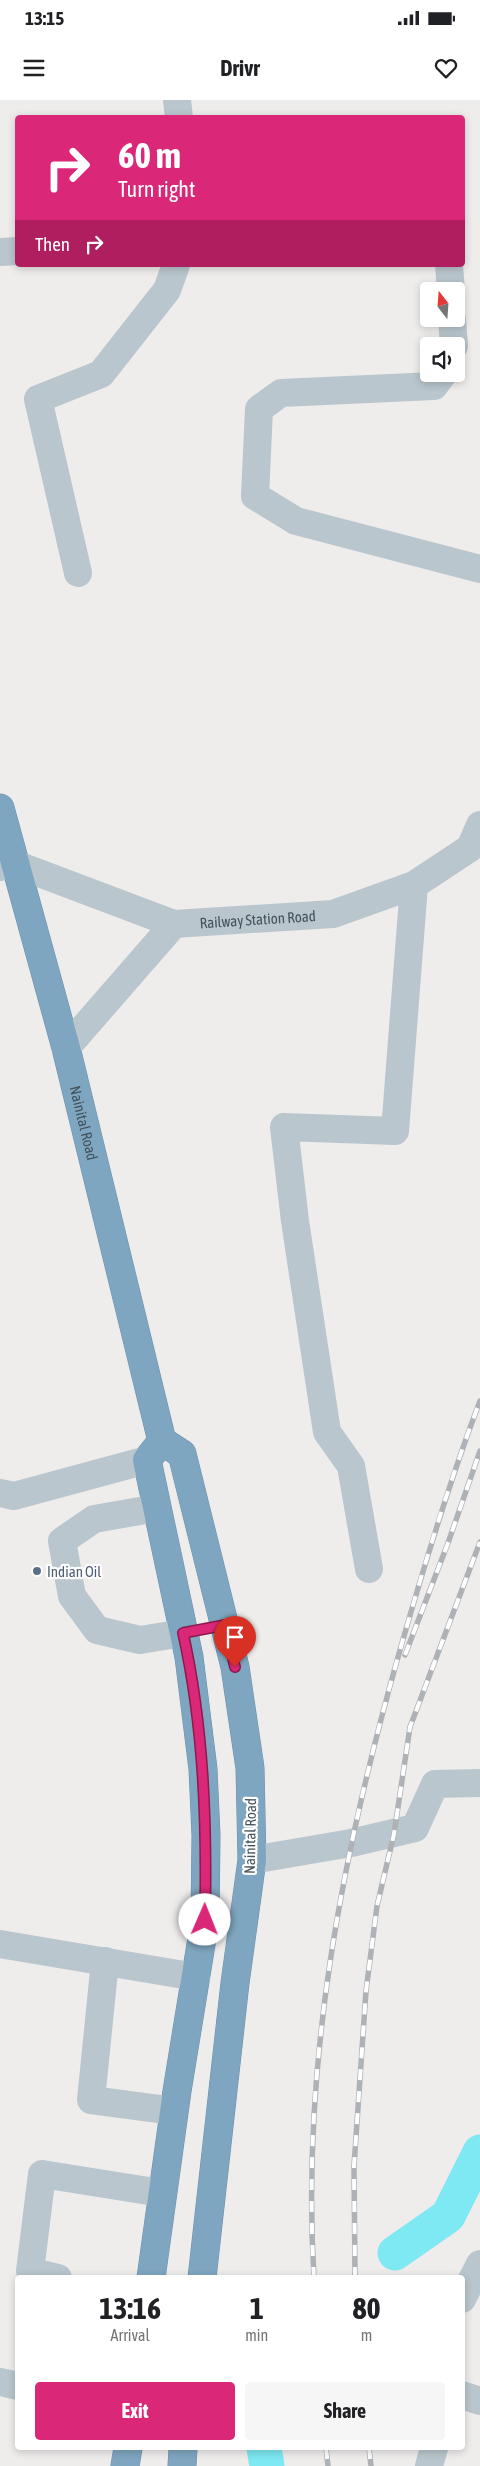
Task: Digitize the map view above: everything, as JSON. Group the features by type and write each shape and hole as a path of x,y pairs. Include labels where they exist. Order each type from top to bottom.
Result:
{"highway":[{"name":"Nainital Road","path":"0,808 7,865 66,1048 154,1450 157,1508 183,1633 203,1769 206,1835 205,1920 161,2193 150,2275"},
{"name":"Nainital Road","path":"154,1450 182,1454 235,1667 250,1768 252,1860 235,1983 202,2275"},
{"path":"183,1633 225,1625"},
{"path":"196,1977 235,1983"},
{"path":"125,2466 128,2450"},
{"path":"182,2466 183,2450"}],"street":[{"path":"178,100 179,115"},
{"path":"0,252 15,251"},
{"path":"78,573 38,399 101,374 167,290 175,267"},
{"path":"450,267 451,282"},
{"path":"437,382 434,386 281,393 259,409 255,496 296,520 480,569"},
{"name":"Railway Station Road","path":"7,865 174,924 333,914 414,886 470,848 480,825"},
{"path":"369,1569 352,1466 327,1432 295,1221 284,1127 395,1131 414,886"},
{"path":"66,1048 174,924"},
{"path":"0,1493 14,1496 154,1450"},
{"path":"157,1508 94,1519 62,1541 72,1596 97,1630 140,1640 183,1633"},
{"path":"252,1860 351,1843 415,1828 435,1784 480,1783"},
{"path":"0,1944 196,1977"},
{"path":"105,1961 91,2100 174,2111"},
{"path":"46,2275 30,2271 42,2174 161,2193"},
{"path":"465,2293 480,2264"},
{"path":"0,2382 15,2385"},
{"path":"465,2396 480,2401"},
{"path":"429,2466 433,2450"}],"waterway":[{"path":"395,2253 448,2216 480,2152"},
{"path":"264,2450 267,2466"}],"railway":[{"path":"314,2275 312,2198 314,2118 320,2039 330,1960 344,1882 360,1804 400,1650 437,1524 480,1401"},
{"path":"405,1655 448,1543 480,1451"},
{"path":"355,2275 354,2166 366,1991 377,1906 394,1834 410,1727 480,1542"},
{"path":"326,2450 328,2466"},
{"path":"369,2450 371,2466"}],"place":[{"name":"Indian Oil","path":"37,1571"}],"route":[{"path":"205,1920 206,1835 203,1769 183,1633 225,1625 235,1667"}]}
